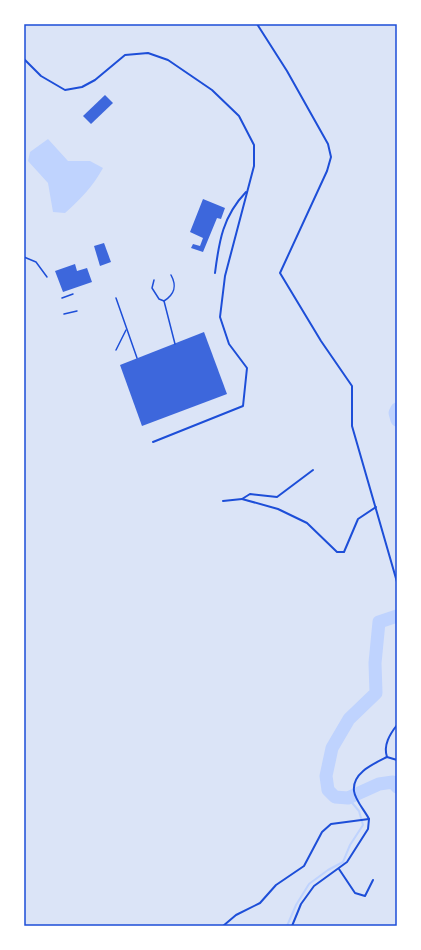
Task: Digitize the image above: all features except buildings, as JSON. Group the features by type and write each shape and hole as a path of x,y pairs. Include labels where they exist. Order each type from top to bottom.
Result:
{"lane":[{"path":"257,24 328,144 331,157 327,171 280,273 321,341 352,386 352,426 397,582"},
{"path":"24,59 41,76 65,90 82,87 95,80 125,55 148,53 168,60 212,90 239,116 254,145 254,166 225,276 220,317 229,344 247,368 243,406 153,442"},
{"path":"215,273 219,242 226,221 235,204 247,191"},
{"path":"242,499 250,494 277,497 312,470"},
{"path":"223,501 242,499 278,509 307,523 336,552 344,552 358,520 376,507"},
{"path":"387,757 386,746 397,725"},
{"path":"292,926 301,904 314,886 347,862 368,829 369,819 354,792 355,781 367,767 387,757 397,760"},
{"path":"223,926 236,915 260,903 276,885 304,866 322,832 331,824 369,819"},
{"path":"339,869 355,893 365,896 372,880"}],"path":[{"path":"24,257 36,262 47,277"},
{"path":"164,301 170,297 176,283 171,275"},
{"path":"154,280 152,288 156,295 164,301 175,344"},
{"path":"62,298 73,294"},
{"path":"116,298 137,358"},
{"path":"64,314 77,311"},
{"path":"116,350 126,330"}],"shaded area":[{"path":"24,24 397,24 397,926 24,926"}],"water":[{"path":"48,139 68,161 90,161 103,168 86,192 65,213 53,212 48,183 28,161 30,152"}],"waterway":[{"path":"397,409 395,413 397,420"},
{"path":"397,616 379,622 375,663 376,693 349,719 332,748 326,776 328,790 335,797 348,798 379,784 393,782 397,787"},
{"path":"287,926 296,905 309,884 328,870 343,862 350,845 363,825 359,811 348,798"}]}
